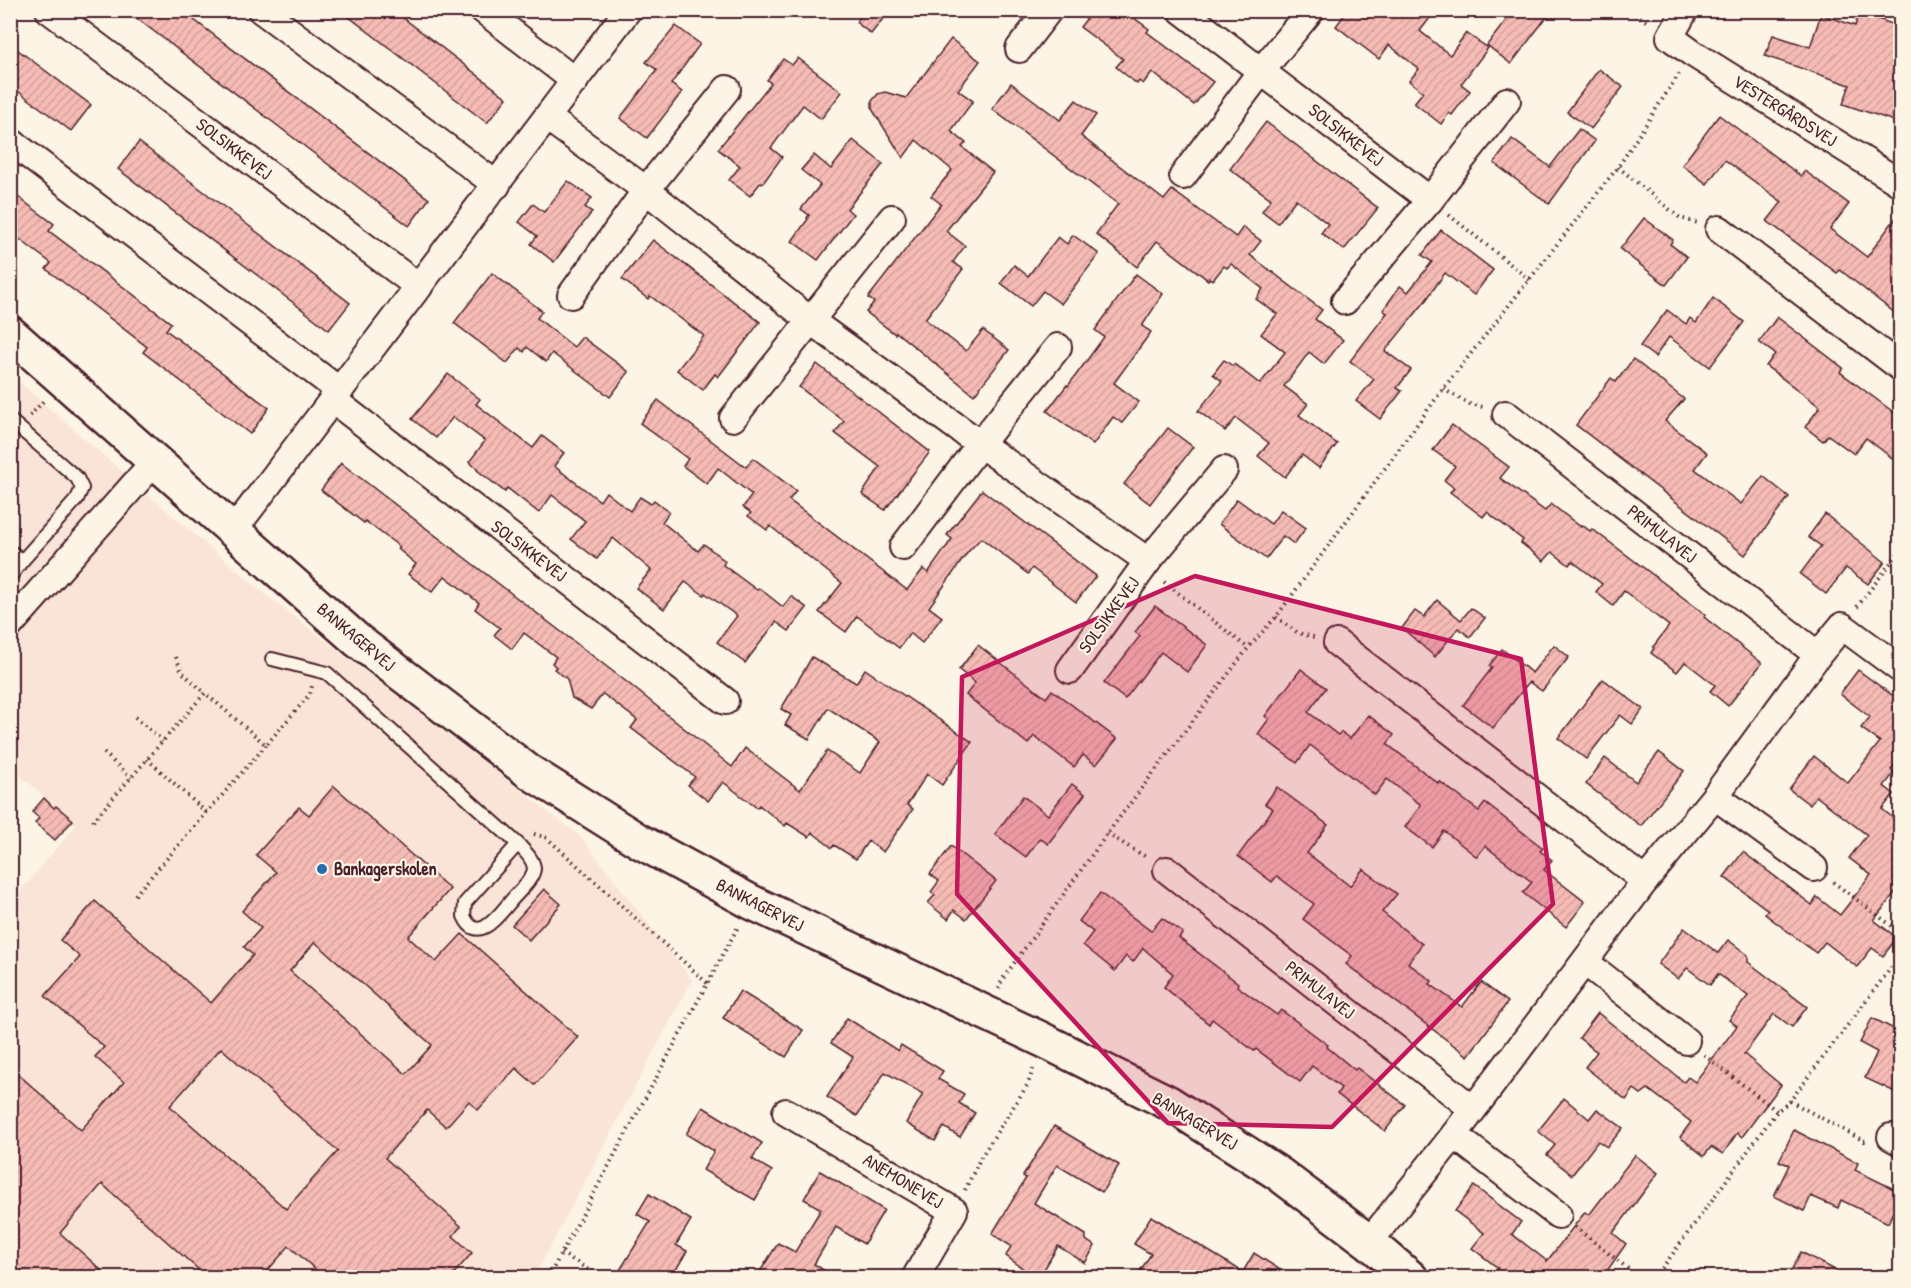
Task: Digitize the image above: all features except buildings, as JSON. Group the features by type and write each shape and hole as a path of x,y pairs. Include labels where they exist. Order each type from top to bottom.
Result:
{"street":[{"name":"SOLSIKKEVEJ","path":"49,10 419,287"},
{"path":"261,10 497,184"},
{"path":"483,10 575,81"},
{"path":"233,531 628,10"},
{"path":"1019,49 1049,10"},
{"name":"SOLSIKKEVEJ","path":"1181,10 1430,200"},
{"path":"1183,176 1262,70 1311,10"},
{"name":"VESTERGÅRDSVEJ","path":"1685,10 1670,37 1900,183"},
{"path":"571,295 646,190 727,89"},
{"path":"1345,301 1430,200 1507,101"},
{"name":"SOLSIKKEVEJ","path":"548,117 646,190 811,321 980,444 1148,561"},
{"name":"SOLSIKKEVEJ","path":"10,141 725,701"},
{"path":"733,418 892,218"},
{"path":"1719,229 1900,367"},
{"name":"BANKAGERVEJ","path":"10,333 358,641 528,771 639,841 751,902 1043,1040 1169,1103 1279,1174 1369,1242 1411,1278"},
{"path":"903,547 980,444 1058,347"},
{"name":"PRIMULAVEJ","path":"1506,414 1818,655"},
{"path":"10,625 155,461"},
{"name":"SOLSIKKEVEJ","path":"1070,670 1148,561 1224,470"},
{"path":"1369,1242 1454,1136 1645,881 1716,796 1818,655 1842,626 1900,669"},
{"path":"1336,644 1645,881"},
{"path":"1716,796 1814,868"},
{"name":"PRIMULAVEJ","path":"1167,870 1473,1109"},
{"path":"1585,962 1686,1041"},
{"name":"ANEMONEVEJ","path":"786,1112 954,1211 915,1278"},
{"path":"1454,1136 1558,1215"}],"lane":[{"path":"10,577 77,499 82,488 77,478 15,424"},
{"path":"10,551 22,561"},
{"path":"272,659 327,673 518,844 531,858 533,875 491,923 481,928 472,927 464,916 465,903 518,844"}],"path":[{"path":"990,1016 1002,980 1107,834 1248,648 1276,617 1443,389 1618,167 1692,53"},
{"path":"1618,167 1680,218 1719,229"},
{"path":"1430,200 1530,280"},
{"path":"15,424 62,378"},
{"path":"1443,389 1470,404 1506,414"},
{"path":"1842,626 1900,551"},
{"path":"1148,561 1159,578 1248,648"},
{"path":"1276,617 1298,633 1336,644"},
{"path":"176,657 183,672 266,745"},
{"path":"135,895 310,694 316,670"},
{"path":"93,821 205,693"},
{"path":"135,717 163,741"},
{"path":"104,753 131,778"},
{"path":"147,759 207,813"},
{"path":"1107,834 1167,870"},
{"path":"1814,868 1900,932"},
{"path":"548,1278 751,902"},
{"path":"1655,1278 1777,1111 1790,1101 1900,956"},
{"path":"954,1211 981,1157 1028,1084 1043,1040"},
{"path":"1686,1041 1777,1111"},
{"path":"1790,1101 1864,1141 1896,1139"},
{"path":"1558,1215 1640,1278"},
{"path":"561,1254 603,1278"}],"highlighted area":[{"path":"1195,576 1521,659 1553,904 1332,1127 1168,1123 957,894 962,677"}],"shaded area":[{"path":"11,375 127,476 11,608"},
{"name":"Bankagerskolen","path":"147,494 271,599 581,837 692,980 534,1277 11,1277 11,902 76,825 11,767 10,644"}],"place":[{"name":"Bankagerskolen","path":"322,869"}]}
